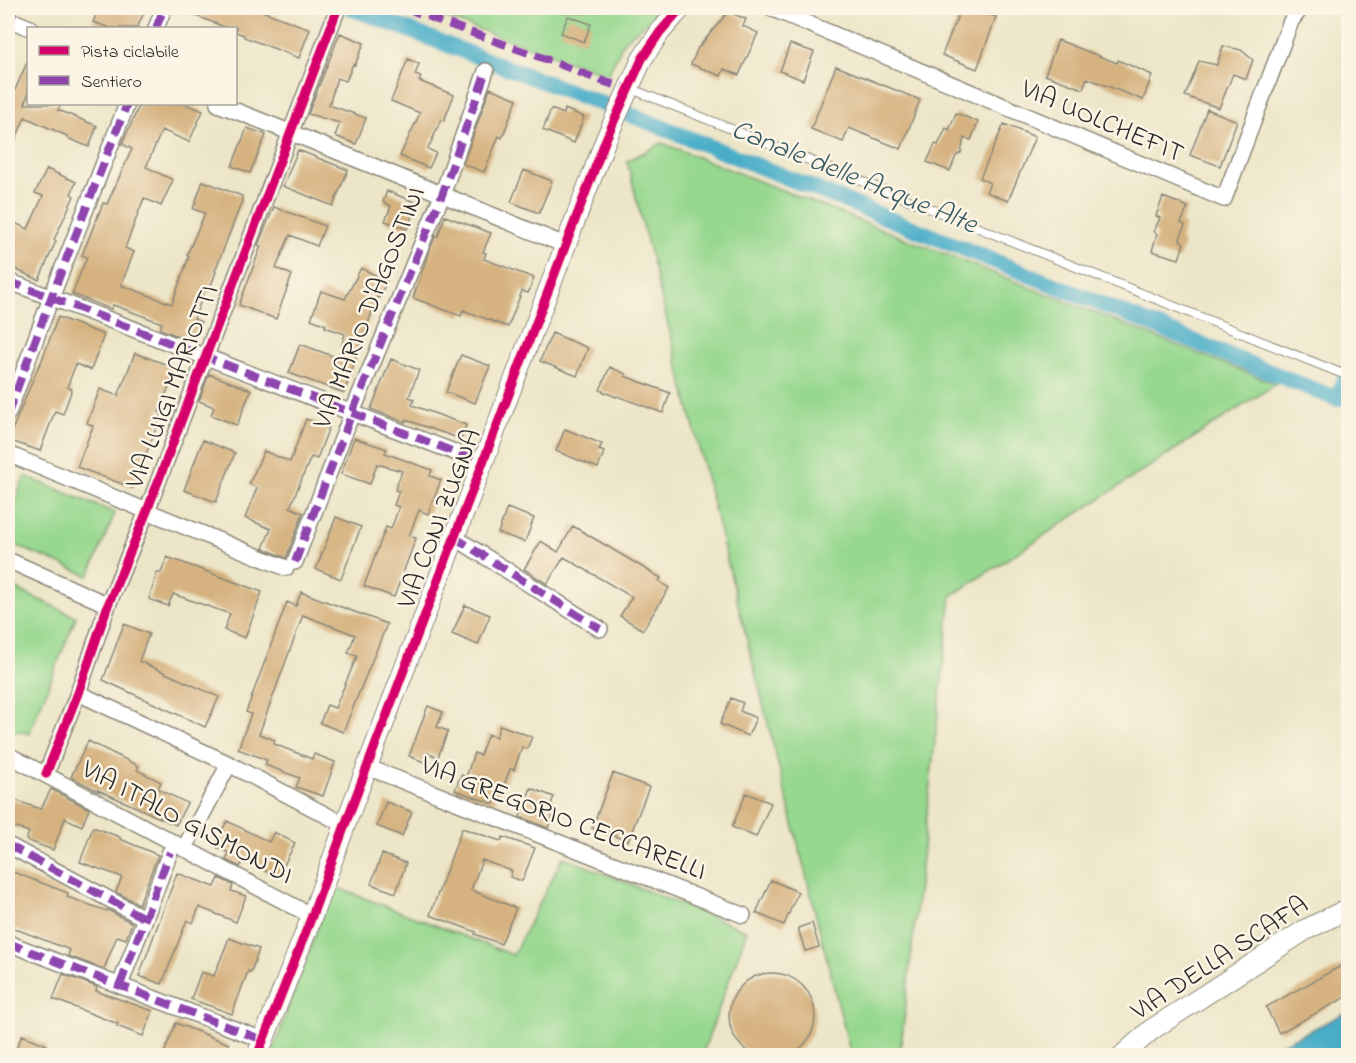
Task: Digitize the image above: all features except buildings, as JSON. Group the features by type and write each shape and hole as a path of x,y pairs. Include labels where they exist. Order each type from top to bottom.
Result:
{"street":[{"path":"156,27 164,8"},
{"name":"VIA CONI ZUGNA","path":"260,1048 606,140 642,58 681,8"},
{"name":"VIA UOLCHEFIT","path":"771,8 1224,199 1291,21 1301,8"},
{"name":"VIA LUIGI MARIOTTI","path":"46,774 78,693 108,605 147,511 336,13"},
{"path":"10,19 28,27"},
{"name":"VIA MARIO D'AGOSTINI","path":"147,511 290,565 442,195 486,71"},
{"path":"8,413 128,105"},
{"path":"221,105 565,245"},
{"path":"8,281 483,463"},
{"path":"8,454 147,511"},
{"path":"454,537 600,628"},
{"path":"8,560 108,605"},
{"path":"78,693 229,764 345,825"},
{"name":"VIA ITALO GISMONDI","path":"8,755 46,774 177,850 312,916"},
{"path":"120,986 144,918 177,850 229,764"},
{"name":"VIA GREGORIO CECCARELLI","path":"367,767 743,915"},
{"path":"8,844 144,918"},
{"name":"VIA DELLA SCAFA","path":"1122,1056 1151,1030 1305,930 1348,909"},
{"path":"8,944 120,986 260,1048"}],"lane":[{"path":"628,88 1348,376"}],"green space":[{"path":"418,8 663,8 624,41 608,75"},
{"path":"662,143 1276,384 951,596 900,1055 851,1055 627,161"},
{"path":"25,476 115,513 89,576 8,542 8,518"},
{"path":"8,585 76,617 29,734 11,730 8,707"},
{"path":"563,857 747,931 702,1055 271,1056 333,886 513,955"}],"water":[{"path":"1348,1012 1348,1055 1262,1055 1280,1045"}],"waterway":[{"name":"Canale delle Acque Alte","path":"351,8 639,118 1337,399 1348,370"}],"marked path":[{"path":"8,27 15,8"},
{"path":"156,27 164,8"},
{"path":"406,8 599,80 628,88"},
{"path":"295,562 352,413 442,195 486,71"},
{"path":"8,413 127,105"},
{"path":"8,281 483,463"},
{"path":"454,537 600,629"},
{"path":"8,845 144,918"},
{"path":"120,985 170,852"},
{"path":"8,943 263,1040"}],"cycle path":[{"path":"257,1056 606,139 642,59 660,32 681,8"},
{"path":"46,774 78,693 108,605 147,511 336,13"}]}
